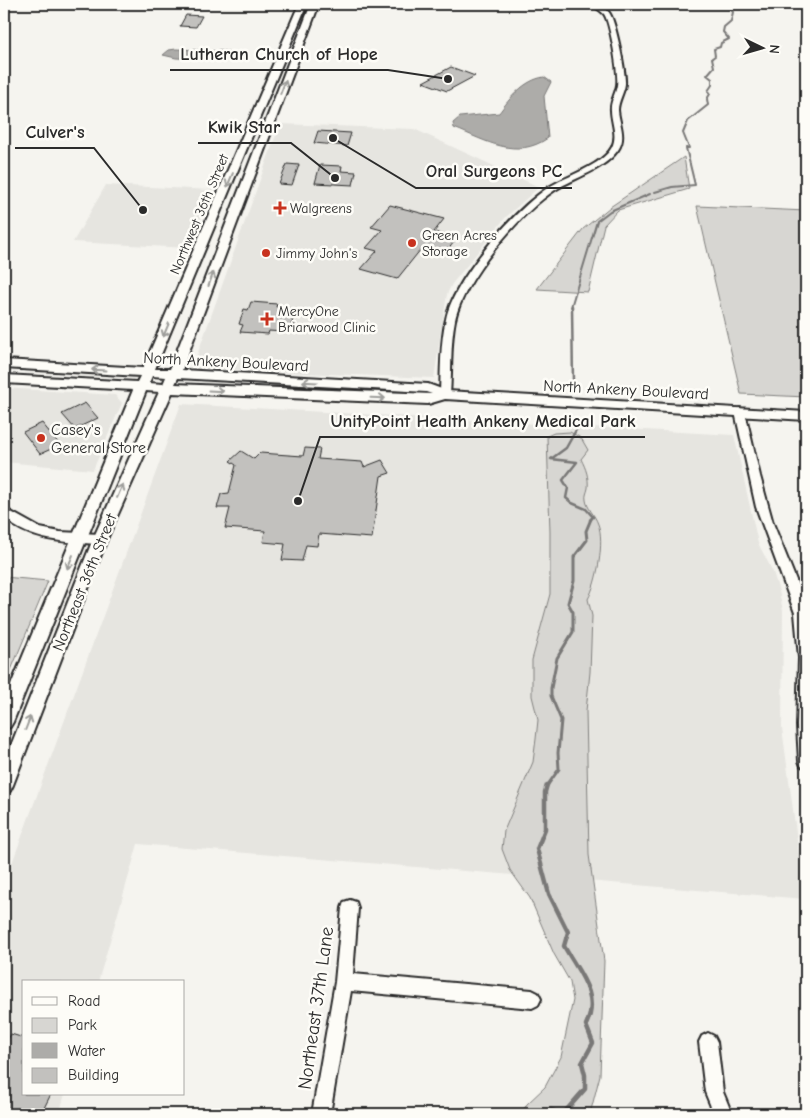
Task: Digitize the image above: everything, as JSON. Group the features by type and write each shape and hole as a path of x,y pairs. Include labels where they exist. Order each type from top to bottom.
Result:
{"main road":[{"name":"Northwest 36th Street","path":"144,380 303,4"},
{"name":"Northwest 36th Street","path":"171,381 212,279 240,198 315,4"},
{"name":"North Ankeny Boulevard","path":"4,364 144,380"},
{"name":"North Ankeny Boulevard","path":"4,379 171,381 428,400 444,395 806,416"},
{"name":"Northeast 36th Street","path":"4,722 144,380"},
{"name":"Northeast 36th Street","path":"4,785 100,539 136,455 171,381"}],"street":[{"path":"444,395 450,321 455,303 465,284 528,207 552,189 607,159 616,147 619,137 614,108 621,84 620,75 612,24 607,14 596,4"},
{"path":"740,412 753,473 770,530 797,598 804,622 803,715 806,761"},
{"path":"4,512 24,528 37,533 100,539"},
{"name":"Northeast 37th Lane","path":"322,1114 344,982 350,908"},
{"path":"344,982 532,1000"},
{"path":"708,1042 714,1092 723,1114"}],"shaded area":[{"path":"280,124 414,129 539,187 506,217 452,284 447,294 434,378 192,369"},
{"path":"106,185 213,190 188,248 73,242"},
{"path":"4,388 115,395 122,403 93,470 4,462"},
{"path":"181,404 734,435 758,543 773,572 783,611 782,728 805,899 138,844 99,980 22,980 22,1096 64,1096 59,1114 4,1114 4,885"}],"green space":[{"path":"684,157 689,189 618,210 604,225 588,292 537,289 583,229 610,207"},
{"path":"697,206 806,211 806,397 741,394"},
{"path":"570,432 581,438 588,450 581,459 588,480 586,500 598,524 601,541 597,573 588,599 592,616 590,672 586,711 589,855 604,961 600,1075 590,1114 521,1114 527,1104 545,1087 561,1057 573,1000 570,982 554,954 530,898 510,870 502,849 504,831 533,762 536,739 538,720 532,696 532,660 550,594 547,436 554,433"},
{"path":"4,577 48,581 4,687"}],"water":[{"path":"169,50 227,51 231,52 232,55 227,59 221,60 176,58 163,55"},
{"path":"544,77 551,82 544,96 548,138 524,148 513,148 490,143 454,128 453,123 460,117 499,113 524,86"}],"building":[{"path":"186,15 202,16 196,27 180,26"},
{"path":"451,67 475,76 447,91 423,82"},
{"path":"318,131 351,133 347,146 314,143"},
{"path":"287,164 299,165 292,185 279,184"},
{"path":"320,165 342,166 341,171 356,172 353,185 315,183"},
{"name":"Green Acres Storage","path":"390,205 444,219 434,232 457,238 444,255 421,249 397,279 361,269 377,251 366,248 382,230 371,227"},
{"name":"MercyOne Briarwood Clinic","path":"251,302 277,304 276,307 289,308 288,312 295,314 291,326 283,328 282,332 269,331 268,334 240,332 243,325 239,324 244,309 248,310"},
{"path":"85,403 98,418 75,429 62,414"},
{"name":"Casey's General Store","path":"42,423 60,445 40,454 23,432"},
{"path":"305,448 320,449 318,459 362,462 364,467 382,460 390,473 381,476 372,538 319,534 317,546 306,545 302,561 282,560 285,544 263,542 265,531 225,528 230,508 217,508 221,494 229,493 236,465 230,461 241,451 254,459 260,453 303,456"},
{"path":"11,1034 22,1037 22,1096 50,1096 41,1114 4,1114 4,1046"}],"waterway":[{"path":"655,192 672,187 695,185 686,148 689,148 683,133 688,121 708,105 707,99 710,94 708,91 712,85 712,79 707,75 714,67 712,58 715,56 714,49 720,47 721,43 729,39 723,32 724,27 731,21 733,12 726,4"},
{"path":"571,307 597,221 610,211 650,194"},
{"path":"572,306 573,384"},
{"path":"576,430 566,448 551,459 577,462 563,480 568,488 566,498 586,509 593,517 591,519"},
{"path":"547,786 559,769 558,753 561,720 551,696 551,688 557,658 573,632 573,612 568,603 574,581 574,557 587,540 586,531 591,519"},
{"path":"546,1114 551,1110 563,1114 585,1089 585,1075 582,1063 593,1043 586,1025 591,1004 589,994 586,984 564,946 568,932 549,894 537,849 545,829 545,792 547,785"}],"place":[{"name":"Lutheran Church of Hope","path":"448,79"},
{"name":"Oral Surgeons PC","path":"333,138"},
{"name":"Kwik Star","path":"335,178"},
{"name":"Walgreens","path":"280,208"},
{"name":"Culver's","path":"143,210"},
{"name":"Green Acres Storage","path":"412,243"},
{"name":"Jimmy John's","path":"266,253"},
{"name":"MercyOne Briarwood Clinic","path":"267,319"},
{"name":"Casey's General Store","path":"41,438"},
{"name":"UnityPoint Health Ankeny Medical Park","path":"298,501"}]}
